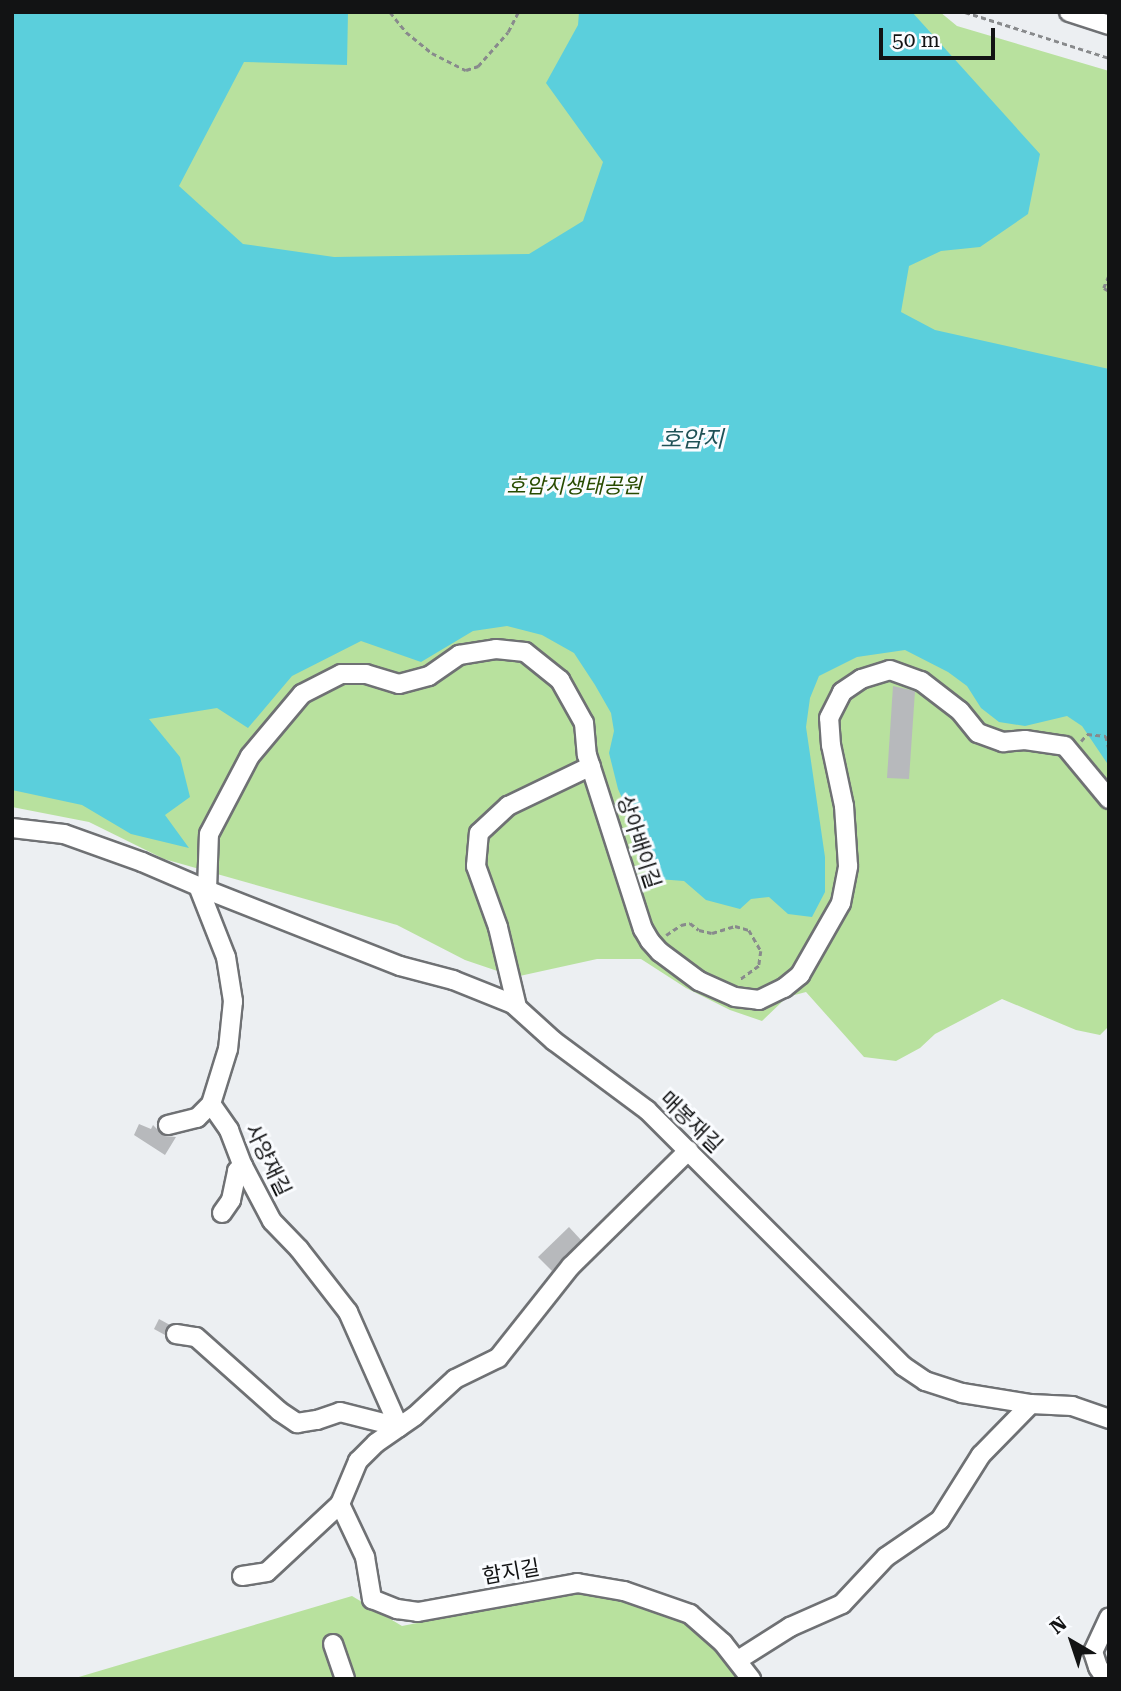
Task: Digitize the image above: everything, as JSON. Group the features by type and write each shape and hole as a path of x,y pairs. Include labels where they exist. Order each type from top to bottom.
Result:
{"street":[{"path":"1069,12 1109,25"},
{"name":"상아배이길","path":"203,888 209,834 250,756 302,694 341,674 366,674 399,684 429,676 459,655 496,649 525,652 550,670 570,695 584,723 591,766 643,929 650,941 660,952 699,981 735,997 760,1000 784,988 800,975 841,902 847,854 844,806 831,745 829,718 842,692 861,679 890,670 922,681 960,711 978,733 1003,742 1024,740 1065,746 1109,799"},
{"path":"517,1007 498,928 476,866 479,833 508,806 591,766"},
{"path":"12,828 64,834 142,862 203,888 226,957 233,1001 228,1049 211,1104 197,1118 168,1125"},
{"name":"매봉재길","path":"203,888 400,966 474,988 517,1007 564,1049 647,1110 902,1366 925,1381 962,1393 1031,1404 1072,1406 1109,1419"},
{"name":"사양재길","path":"211,1104 229,1130 243,1166 272,1222 299,1249 348,1312 399,1427"},
{"path":"242,1576 267,1572 340,1504 358,1461 376,1443 455,1379 498,1358 571,1266 689,1150"},
{"path":"222,1213 231,1200 237,1171 243,1166"},
{"path":"176,1334 196,1338 279,1411 297,1423 340,1412 399,1427"},
{"path":"738,1660 790,1627 842,1604 886,1557 940,1520 981,1455 1031,1404"},
{"name":"함지길","path":"340,1504 365,1558 372,1599 418,1612 577,1583 624,1591 690,1614 738,1660 751,1679"},
{"path":"1106,1679 1093,1652 1109,1617"},
{"path":"333,1644 345,1679"}],"path":[{"path":"390,12 406,32 432,53 466,70 478,66 508,32 518,12"},
{"path":"965,12 1109,58"},
{"path":"1109,276 1104,288 1109,291"},
{"path":"1087,734 1106,736 1109,749"},
{"path":"658,941 681,925 690,923 699,930 712,933 735,926 749,930 761,951 759,965 744,979 733,981"}],"green space":[{"name":"호암지","path":"12,12 940,12 957,26 1109,71 1109,1026 1100,1035 1076,1030 1002,999 935,1034 920,1048 896,1061 864,1057 806,992 787,997 762,1021 730,1010 686,988 641,959 597,959 515,977 465,960 397,925 164,859 89,822 12,807"},
{"path":"598,1592 678,1616 719,1652 738,1679 72,1679 352,1596 402,1626 558,1595"}],"water":[{"name":"호암지","path":"12,12 348,12 347,65 244,62 179,186 243,244 334,257 529,254 583,221 603,162 546,83 578,25 579,12 912,12 1040,154 1028,214 980,247 941,251 909,266 901,312 935,330 1109,369 1109,766 1082,726 1067,716 1025,726 999,722 981,708 967,686 948,672 905,650 857,657 819,676 810,698 806,727 825,857 825,892 812,917 788,914 769,897 751,899 740,909 706,900 684,881 658,879 618,789 609,753 614,731 611,713 595,685 574,653 542,635 507,626 473,631 421,662 361,641 292,676 248,728 217,708 149,719 180,757 190,797 165,815 189,848 131,834 82,805 12,790"}],"building":[{"path":"893,686 915,691 909,779 887,778"},
{"path":"139,1124 151,1129 153,1125 164,1136 176,1137 165,1155 134,1135"},
{"path":"569,1227 581,1240 552,1271 538,1257"},
{"path":"159,1319 170,1325 165,1335 154,1329"}],"park label":[{"name":"호암지생태공원","path":"574,486"}]}
